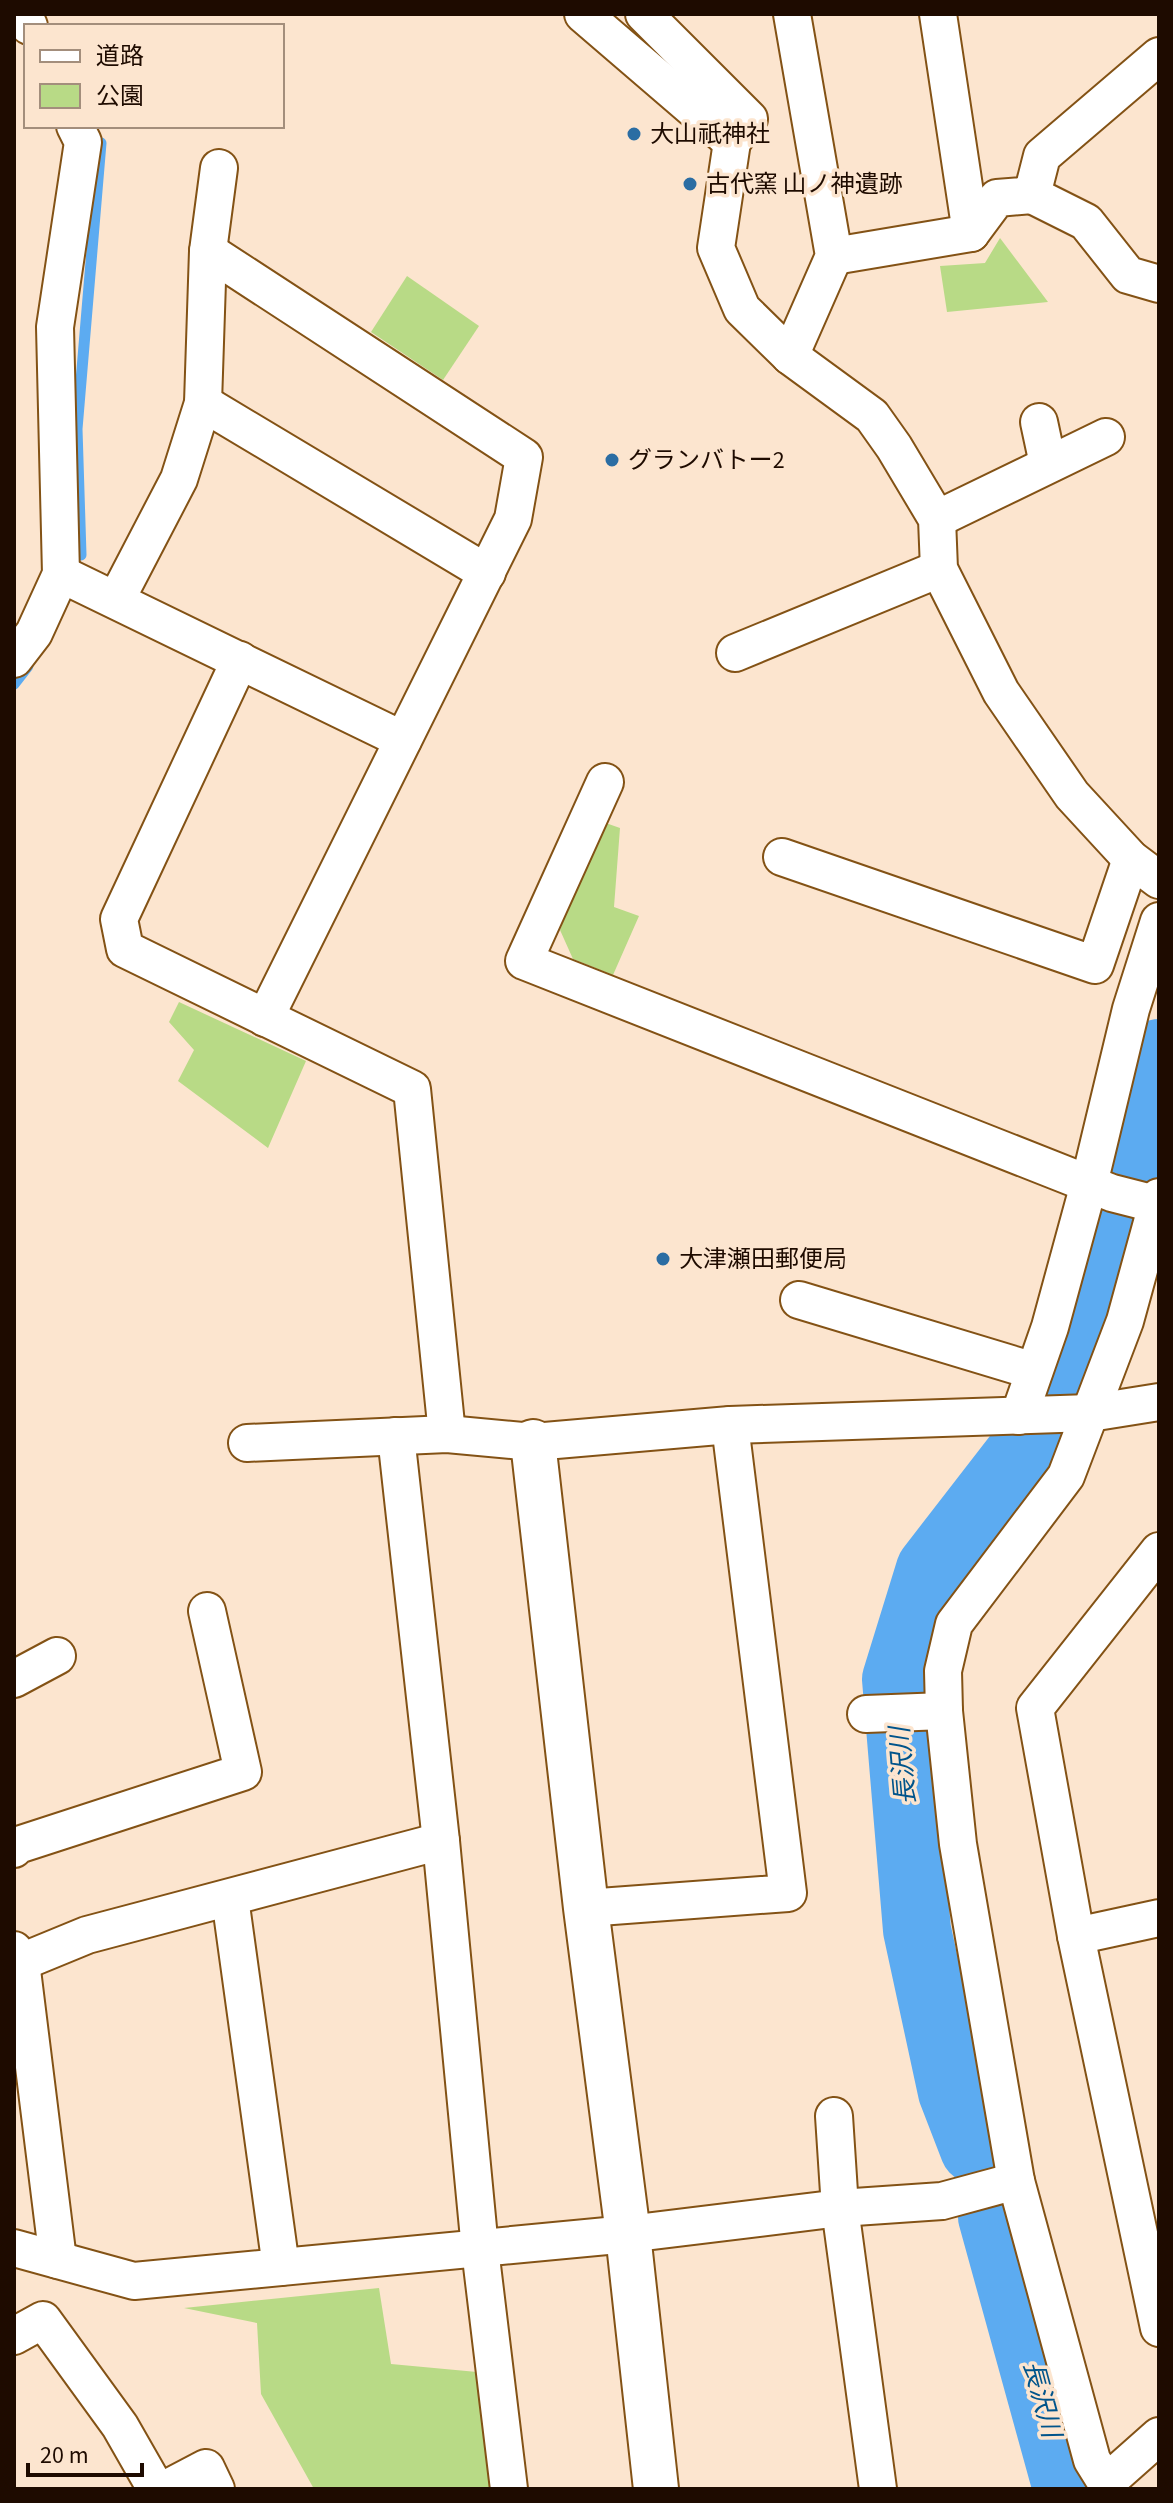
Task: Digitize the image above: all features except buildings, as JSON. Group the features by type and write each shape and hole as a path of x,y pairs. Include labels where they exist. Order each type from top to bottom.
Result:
{"street":[{"path":"583,14 732,142"},
{"path":"644,14 749,119 732,142 716,248 742,309 790,356 872,416 937,519 939,569 1001,692 1072,795 1145,869 1095,965 782,857"},
{"path":"790,356 834,256 792,14"},
{"path":"938,14 971,233"},
{"path":"1032,195 1042,156 1159,56"},
{"path":"14,659 34,633 61,574 55,327 83,142 76,128"},
{"path":"116,600 179,479 203,403 208,251 219,168"},
{"path":"834,256 971,233 997,198 1032,195 1086,222 1128,275 1159,284"},
{"path":"208,251 524,457 513,519 265,1018"},
{"path":"203,403 487,573"},
{"path":"1039,422 1048,464"},
{"path":"937,519 1106,437"},
{"path":"735,653 939,569"},
{"path":"61,574 403,740"},
{"path":"240,660 119,919 125,949 412,1089 447,1434"},
{"path":"605,782 524,961 1089,1184 1158,1202 1125,1321 1066,1476 954,1624 943,1671 942,1711 958,1844 1016,2181 1092,2460 1108,2486 1159,2436"},
{"path":"1019,1416 1050,1327 1089,1184 1131,1009 1159,921"},
{"path":"799,1300 1034,1371"},
{"path":"247,1443 447,1434 533,1442 730,1425 1090,1413 1159,1402"},
{"path":"586,1908 788,1893 730,1425"},
{"path":"396,1436 441,1841 480,2249 509,2489"},
{"path":"533,1442 656,2489"},
{"path":"1159,1551 1035,1708 1076,1936 1159,2328"},
{"path":"14,1849 15,1846 243,1772 207,1611"},
{"path":"14,1679 57,1656"},
{"path":"868,1714 942,1711"},
{"path":"58,2260 16,1959 87,1935 441,1841"},
{"path":"230,1898 281,2267"},
{"path":"1076,1936 1159,1918"},
{"path":"834,2116 840,2208 878,2489"},
{"path":"14,2248 134,2281 628,2234 840,2208 942,2201 1016,2181"},
{"path":"14,2336 43,2320 120,2426 156,2489"},
{"path":"166,2489 206,2468 216,2489"}],"green space":[{"path":"1000,238 1048,302 947,312 940,266 985,263"},
{"path":"407,276 479,326 443,380 371,332"},
{"path":"600,821 620,828 614,907 639,916 613,975 573,959 560,930"},
{"path":"179,1002 306,1061 268,1148 178,1081 194,1050 169,1022"},
{"path":"379,2288 391,2364 477,2372 505,2489 314,2489 261,2394 257,2323 184,2308"}],"waterway":[{"path":"81,555 77,429 101,143"},
{"path":"14,684 28,666"},
{"name":"長沢川","path":"1059,1381 1109,1246 1159,1053"},
{"name":"長沢川","path":"974,2149 952,2092 917,1930 896,1679 930,1569 1046,1419"},
{"name":"長沢川","path":"992,2217 1067,2489"}],"place":[{"name":"大山祇神社","path":"634,134"},
{"name":"古代窯 山ノ神遺跡","path":"690,184"},
{"name":"グランバトー2","path":"612,460"},
{"name":"大津瀬田郵便局","path":"663,1259"}]}
